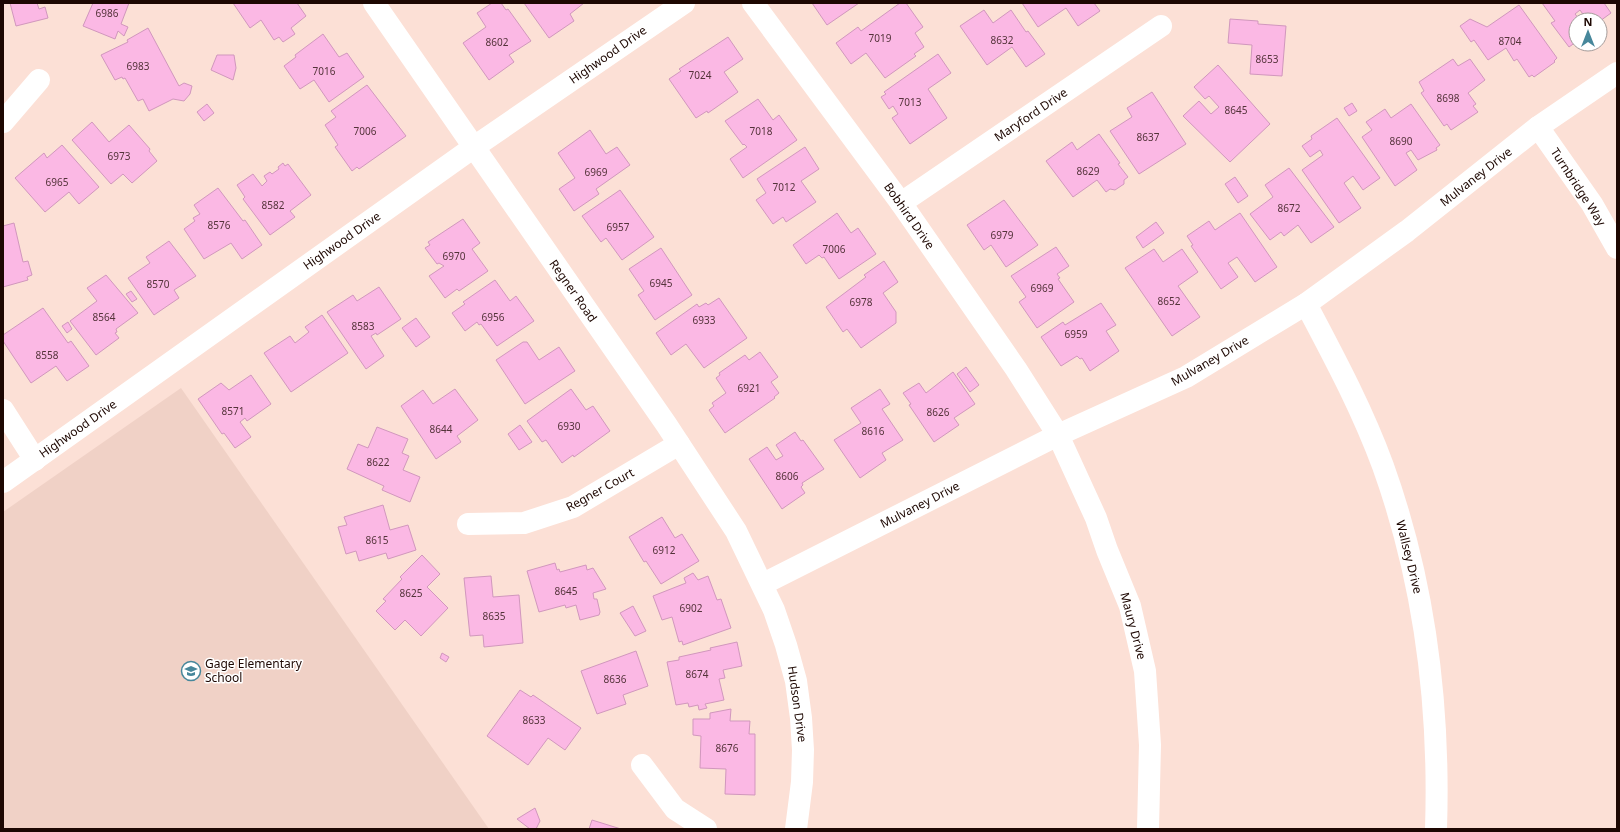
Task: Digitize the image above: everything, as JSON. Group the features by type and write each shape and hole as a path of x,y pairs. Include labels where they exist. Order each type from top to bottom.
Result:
{"street":[{"name":"Regner Road","path":"374,3 679,444 736,530 763,584"},
{"name":"Highwood Drive","path":"3,482 474,147 684,3"},
{"name":"Bobhird Drive","path":"753,3 901,203 1016,369 1058,435"},
{"name":"Maryford Drive","path":"901,203 1161,26"},
{"name":"Mulvaney Drive","path":"763,584 1058,435 1186,377 1306,304 1407,231 1538,127 1617,73"},
{"path":"3,122 39,80"},
{"name":"Turnbridge Way","path":"1538,127 1592,204 1617,248"},
{"name":"Wallsey Drive","path":"1306,304 1334,356 1364,420 1383,466 1412,562 1423,616 1432,681 1437,744 1436,829"},
{"path":"3,410 35,460"},
{"name":"Maury Drive","path":"1058,435 1096,518 1107,550 1130,606 1145,671 1150,745 1148,829"},
{"name":"Regner Court","path":"468,524 524,523 573,508 679,444"},
{"name":"Hudson Drive","path":"763,584 786,645 796,681 801,718 802,782 796,829"},
{"path":"642,766 675,809 706,829"}],"shaded area":[{"name":"Gage Elementary School","path":"181,388 489,829 3,829 3,512"}],"building":[{"path":"10,3 37,3 39,9 45,7 48,18 16,26"},
{"path":"93,3 129,3 121,24 128,27 124,36 118,31 115,39 83,26"},
{"path":"233,3 297,3 306,16 291,28 295,34 283,42 279,37 274,40 261,20 250,28"},
{"path":"492,3 501,3 506,10 508,9 531,41 509,55 514,62 489,80 463,43 486,27 477,13"},
{"path":"524,3 584,3 570,14 574,21 549,38"},
{"path":"812,3 859,3 827,25"},
{"path":"900,3 906,3 923,27 915,33 924,47 914,54 916,56 885,78 866,53 851,64 836,43 858,27 861,31"},
{"path":"1022,3 1094,3 1100,11 1078,26 1066,8 1038,27"},
{"path":"1542,3 1604,3 1611,13 1608,15 1608,12 1581,12 1580,10 1578,12 1568,12 1568,46 1551,23 1555,21"},
{"path":"1519,5 1557,58 1554,61 1555,62 1534,77 1532,75 1529,77 1517,59 1514,61 1506,48 1488,60 1474,40 1471,42 1460,26 1470,19 1487,27"},
{"path":"984,10 993,23 1011,10 1026,32 1028,31 1045,54 1026,67 1012,47 987,65 960,26"},
{"path":"1230,19 1258,21 1258,24 1286,26 1282,76 1250,74 1252,45 1228,43"},
{"path":"148,28 179,86 184,83 192,86 190,94 184,101 173,99 149,111 143,99 138,101 125,78 123,79 122,77 115,80 101,55 128,42 127,40"},
{"path":"323,34 339,57 347,53 364,77 329,102 314,80 300,89 284,66 296,57 295,55"},
{"path":"728,37 743,59 724,72 738,92 708,113 707,111 696,118 669,79 681,71 679,69"},
{"path":"938,54 951,73 928,89 947,118 910,144 892,118 898,114 893,106 889,109 881,97 886,94 884,92"},
{"path":"217,55 234,55 236,68 233,80 211,70"},
{"path":"1453,59 1458,66 1470,59 1485,80 1468,93 1476,104 1473,106 1478,112 1451,130 1447,124 1444,126 1421,93 1424,91 1419,82"},
{"path":"1218,65 1270,124 1230,162 1183,116 1199,101 1211,114 1219,107 1209,96 1205,99 1194,87"},
{"path":"367,85 406,136 359,169 357,167 352,171 335,147 338,145 325,125 336,117 331,111"},
{"path":"1152,92 1186,144 1139,174 1110,131 1132,117 1127,108"},
{"path":"758,99 773,120 779,115 797,140 743,178 730,159 747,147 744,144 743,145 725,121"},
{"path":"1352,103 1357,111 1349,116 1344,108"},
{"path":"207,104 214,113 204,121 197,112"},
{"path":"1411,104 1440,145 1436,148 1437,150 1418,160 1411,150 1406,153 1417,170 1395,186 1362,137 1372,130 1366,122 1385,109 1391,118"},
{"path":"1337,118 1380,178 1363,190 1353,176 1344,183 1361,208 1339,223 1302,170 1323,155 1320,150 1310,157 1302,146 1312,139 1311,136"},
{"path":"92,122 109,142 129,125 150,149 149,151 157,161 132,183 123,174 111,184 72,140"},
{"path":"590,130 606,154 617,147 630,165 596,189 599,194 574,211 559,189 575,178 558,153"},
{"path":"1099,134 1128,177 1124,180 1124,184 1115,190 1110,189 1106,192 1097,180 1073,197 1046,161 1072,142 1077,150"},
{"path":"62,145 99,187 79,204 69,192 45,212 15,178 44,153 47,158"},
{"path":"805,147 819,169 801,181 816,202 786,222 783,217 773,224 756,200 766,193 757,179"},
{"path":"283,163 285,166 288,164 311,195 290,211 295,217 270,235 243,199 245,197 237,185 253,174 262,186 267,181 264,176 270,172 272,174 279,169 278,167"},
{"path":"1289,168 1334,227 1311,243 1298,225 1284,236 1281,232 1270,240 1250,214 1273,197 1265,185"},
{"path":"1235,177 1248,196 1238,203 1225,184"},
{"path":"218,188 243,221 245,220 262,245 242,259 231,243 204,259 184,229 195,221 193,218 200,214 194,205"},
{"path":"620,190 654,237 622,260 606,238 601,242 582,216"},
{"path":"1004,200 1038,245 1006,267 991,245 984,250 967,225"},
{"path":"837,213 851,233 858,228 876,254 839,279 824,257 822,258 819,255 806,264 793,245"},
{"path":"1240,213 1277,267 1255,282 1237,257 1228,263 1238,277 1221,289 1191,246 1193,245 1187,236 1209,221 1215,230"},
{"path":"463,219 480,243 472,249 488,271 459,291 457,289 445,298 429,276 444,266 439,263 437,264 425,248 430,245 428,242"},
{"path":"1156,222 1164,233 1143,248 1136,237"},
{"path":"14,223 23,262 28,261 32,275 27,277 28,280 3,287 3,226"},
{"path":"169,241 196,276 174,290 179,298 154,315 128,278 150,263 146,257"},
{"path":"1056,247 1069,266 1057,274 1060,278 1058,279 1074,302 1037,328 1019,302 1026,297 1011,276"},
{"path":"661,248 692,295 655,320 638,295 644,291 629,269"},
{"path":"1154,249 1163,262 1182,249 1198,272 1178,286 1200,317 1172,336 1125,268"},
{"path":"884,261 898,282 883,293 896,312 896,323 861,348 847,329 843,332 826,307 866,277 864,275"},
{"path":"106,275 138,313 116,329 117,332 115,333 119,338 96,355 70,321 97,301 87,288"},
{"path":"495,280 510,301 516,296 534,321 497,346 481,324 479,325 477,322 465,331 452,313 465,304 463,302"},
{"path":"379,287 401,319 377,335 376,333 371,336 384,356 366,369 327,312 353,295 357,301"},
{"path":"131,291 137,299 132,302 126,294"},
{"path":"719,298 747,338 704,368 686,344 671,355 656,333 697,304 699,307 706,303 708,305"},
{"path":"1101,303 1116,325 1106,331 1119,351 1090,371 1082,358 1080,359 1077,356 1061,366 1041,337 1063,322 1065,325"},
{"path":"43,308 68,343 71,341 89,366 67,381 56,366 31,383 3,341 3,335"},
{"path":"322,315 348,353 291,392 264,353 290,336 295,343 309,332 305,327"},
{"path":"416,318 430,337 416,347 402,328"},
{"path":"68,322 72,329 67,333 62,326"},
{"path":"523,342 527,342 539,360 559,347 575,371 525,404 496,360"},
{"path":"760,352 778,377 771,382 779,393 774,397 775,398 725,433 709,410 714,406 712,403 726,393 716,378 720,375 719,373 745,355 749,360"},
{"path":"966,367 979,385 970,392 957,374"},
{"path":"953,372 975,404 954,418 959,425 934,442 909,405 911,404 903,393 919,383 926,393"},
{"path":"251,375 271,404 247,421 245,418 240,422 251,437 235,448 224,433 222,434 198,399 221,383 229,390"},
{"path":"455,389 478,420 457,436 461,442 436,459 401,406 423,390 433,404"},
{"path":"571,389 586,410 593,406 610,431 574,457 573,455 562,463 546,440 542,442 527,421"},
{"path":"880,389 890,404 882,409 903,440 882,453 886,460 860,478 834,440 861,423 851,408"},
{"path":"520,425 532,442 519,450 508,434"},
{"path":"377,427 408,439 402,453 409,456 403,470 420,477 410,502 382,490 384,486 347,469 358,444 368,448"},
{"path":"795,432 801,441 803,440 824,469 802,483 803,485 801,487 805,493 782,509 749,459 767,447 776,460 783,456 776,445"},
{"path":"383,505 390,530 408,525 416,550 388,559 386,553 359,561 356,551 346,554 338,527 347,525 344,517"},
{"path":"662,517 675,538 682,534 699,561 661,584 646,561 644,562 629,537"},
{"path":"422,555 440,574 427,587 448,608 421,636 405,620 395,630 376,611 386,601 383,599 402,579 400,577"},
{"path":"555,563 557,570 559,569 560,572 586,565 587,570 593,568 606,589 593,593 594,599 597,599 600,612 599,615 580,620 576,605 566,608 565,605 539,612 527,571"},
{"path":"693,573 698,580 708,576 717,600 721,599 731,628 683,645 682,641 679,642 672,617 662,620 653,596 686,583 684,578"},
{"path":"491,576 493,597 519,595 523,643 484,647 483,635 470,636 464,578"},
{"path":"633,606 646,631 635,636 620,613"},
{"path":"737,642 742,666 723,670 725,678 719,679 724,700 705,704 707,708 699,710 698,705 689,707 688,703 676,705 667,662 679,660 679,657 711,650 710,648"},
{"path":"636,651 648,686 623,695 626,704 597,714 581,671"},
{"path":"442,653 449,657 446,662 440,658"},
{"path":"520,690 531,697 533,695 581,728 565,750 548,738 528,765 487,736"},
{"path":"731,709 730,721 750,721 749,734 755,734 755,795 725,794 726,769 700,768 701,736 693,735 693,719 710,719 710,713"},
{"path":"535,808 540,821 536,829 530,829 517,819"},
{"path":"592,820 621,829 589,829"}],"place":[{"name":"Gage Elementary School","path":"191,671"}]}
